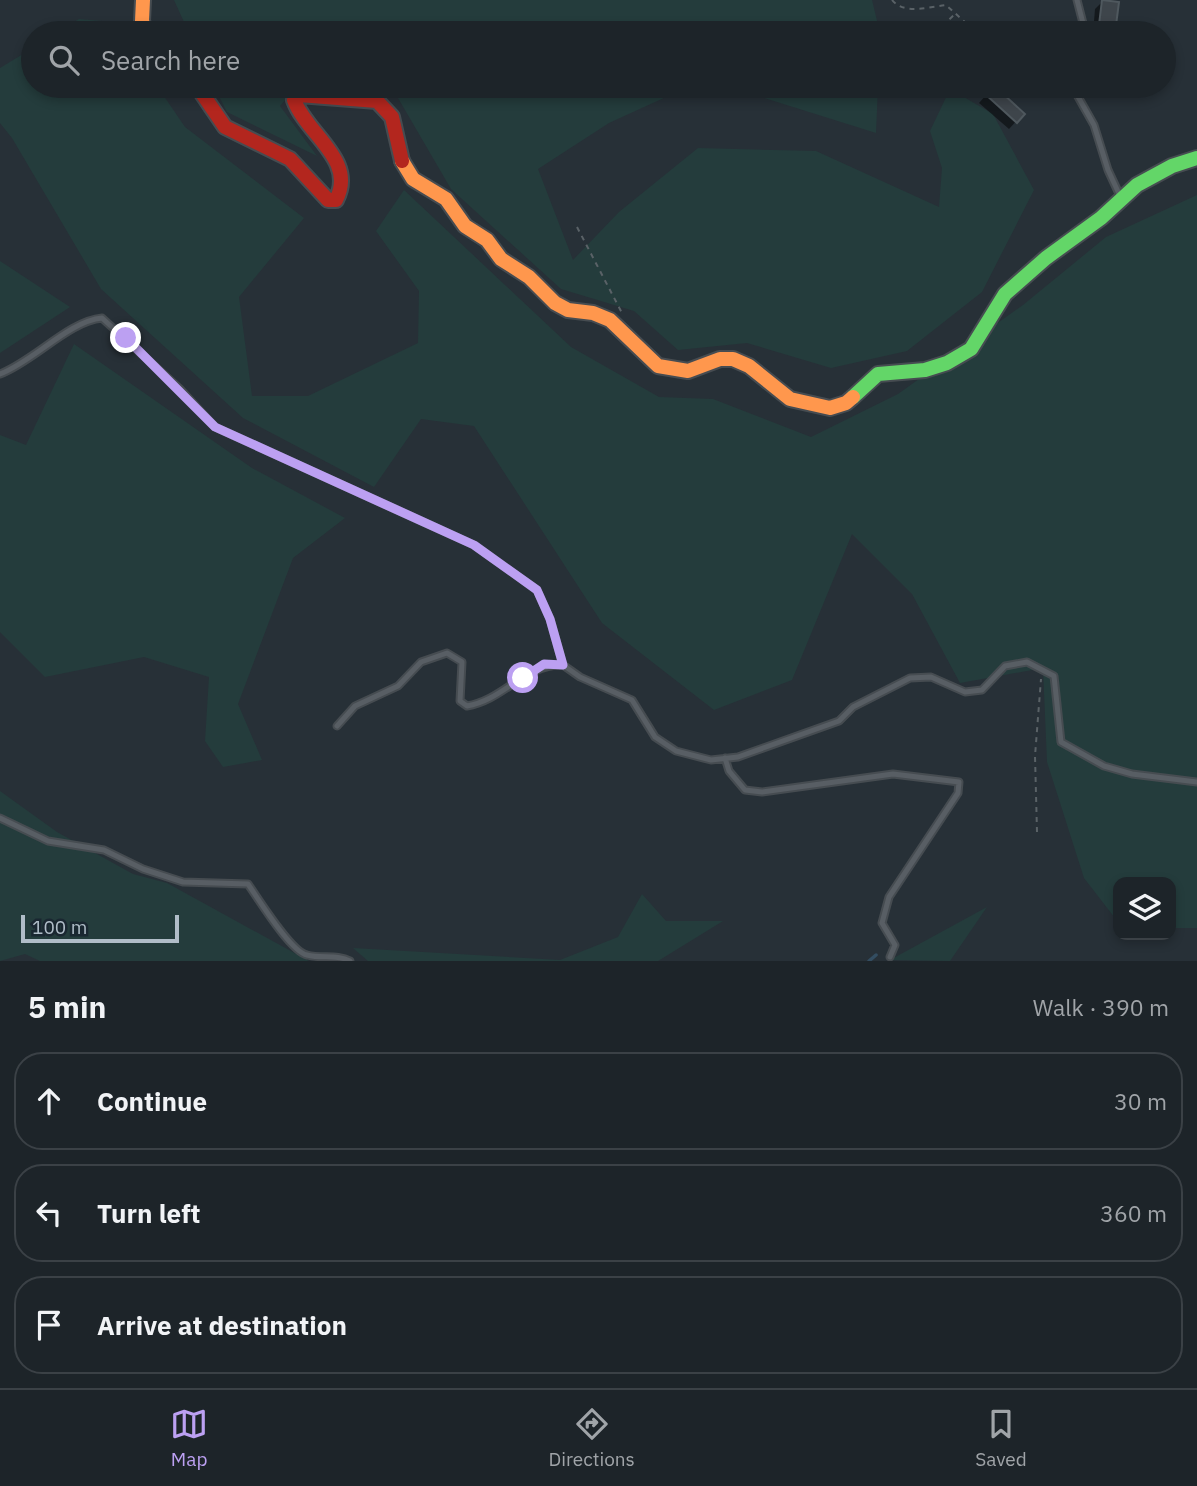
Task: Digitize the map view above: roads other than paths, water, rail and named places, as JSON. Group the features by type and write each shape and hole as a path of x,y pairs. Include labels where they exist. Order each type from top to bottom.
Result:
{"street":[{"path":"142,21 143,0"},
{"path":"205,98 225,127 290,159 328,200 336,200 344,183 340,168 334,157 305,125 295,109 296,98"},
{"path":"350,98 377,101 392,117 404,168 413,179 446,199 465,226 487,240 501,260 529,277 555,303 568,310 593,313 610,320 659,366 688,370 720,359 733,359 748,366 790,399 830,408 846,403 878,374 925,370 971,349 1005,294 1046,258 1122,201 1137,185 1172,166 1197,158"}],"lane":[{"path":"1077,0 1082,21"},
{"path":"1079,98 1094,125 1108,170 1122,201"},
{"path":"0,374 19,367 88,319 102,318 180,389 215,427 474,545 537,590 550,619 563,665"},
{"path":"337,726 355,706 398,686 421,662 447,653 462,662 460,701 467,706 480,704 544,664 563,665 580,677 632,700 655,737 676,751 710,760 738,757 839,721 853,707 910,678 931,677 965,692 982,690 1005,666 1027,662 1054,676 1062,742 1104,766 1132,774 1197,782"},
{"path":"725,758 729,771 745,790 762,792 893,774 959,782 958,793 889,897 882,923 895,945 890,957"},
{"path":"0,818 48,841 104,850 143,869 183,881 248,884 291,944 304,955 342,957 350,961"}],"waterway":[{"path":"869,961 876,955"}]}
